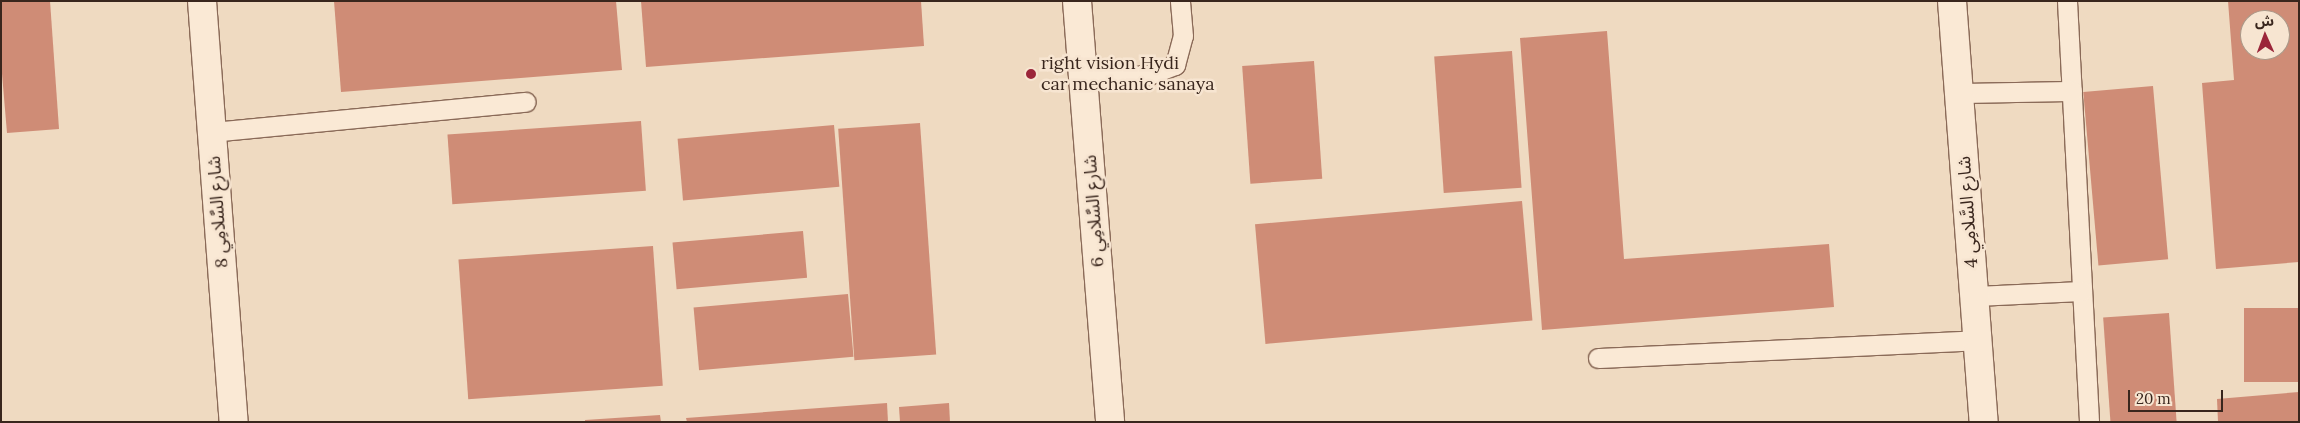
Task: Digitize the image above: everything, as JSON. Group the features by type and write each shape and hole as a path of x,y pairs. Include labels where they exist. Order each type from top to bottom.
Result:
{"street":[{"name":"شارع السَّلامِي 8","path":"202,1 234,422"},
{"name":"شارع السَّلامِي 6","path":"1077,1 1110,422"},
{"name":"شارع السَّلامِي 4","path":"1952,1 1984,422"}],"lane":[{"path":"1083,80 1149,75 1175,66 1183,36 1180,1"},
{"path":"2068,1 2089,422"},
{"path":"1959,93 2072,91"},
{"path":"212,132 526,102"},
{"path":"1975,296 2082,291"},
{"path":"1598,358 1978,340"}],"building":[{"path":"1,1 50,1 59,129 7,133 1,62"},
{"path":"334,1 616,1 622,70 341,92"},
{"path":"641,1 921,1 924,46 646,67"},
{"path":"2228,1 2299,1 2299,262 2216,269 2202,83 2234,80"},
{"path":"1607,31 1624,259 1829,244 1834,307 1542,330 1520,38"},
{"path":"1512,51 1522,188 1444,193 1434,56"},
{"path":"1314,61 1322,179 1250,184 1242,66"},
{"path":"2153,86 2168,259 2098,265 2083,92"},
{"path":"641,121 646,191 452,204 447,135"},
{"path":"920,123 936,354 854,360 838,129"},
{"path":"834,125 839,187 683,200 678,139"},
{"path":"1522,201 1532,321 1265,344 1255,224"},
{"path":"803,231 807,278 677,289 672,242"},
{"path":"653,246 663,386 468,399 458,260"},
{"path":"848,294 853,357 699,370 694,308"},
{"path":"2244,308 2299,308 2299,382 2244,382"},
{"path":"2169,313 2177,422 2110,422 2103,318"},
{"path":"2299,392 2299,422 2218,422 2217,399"},
{"path":"887,403 888,422 687,422 686,418"},
{"path":"949,403 950,422 900,422 899,407"},
{"path":"660,415 661,422 585,422 585,420"}],"place":[{"name":"right vision Hydi car mechanic sanaya","path":"1031,74"}]}
